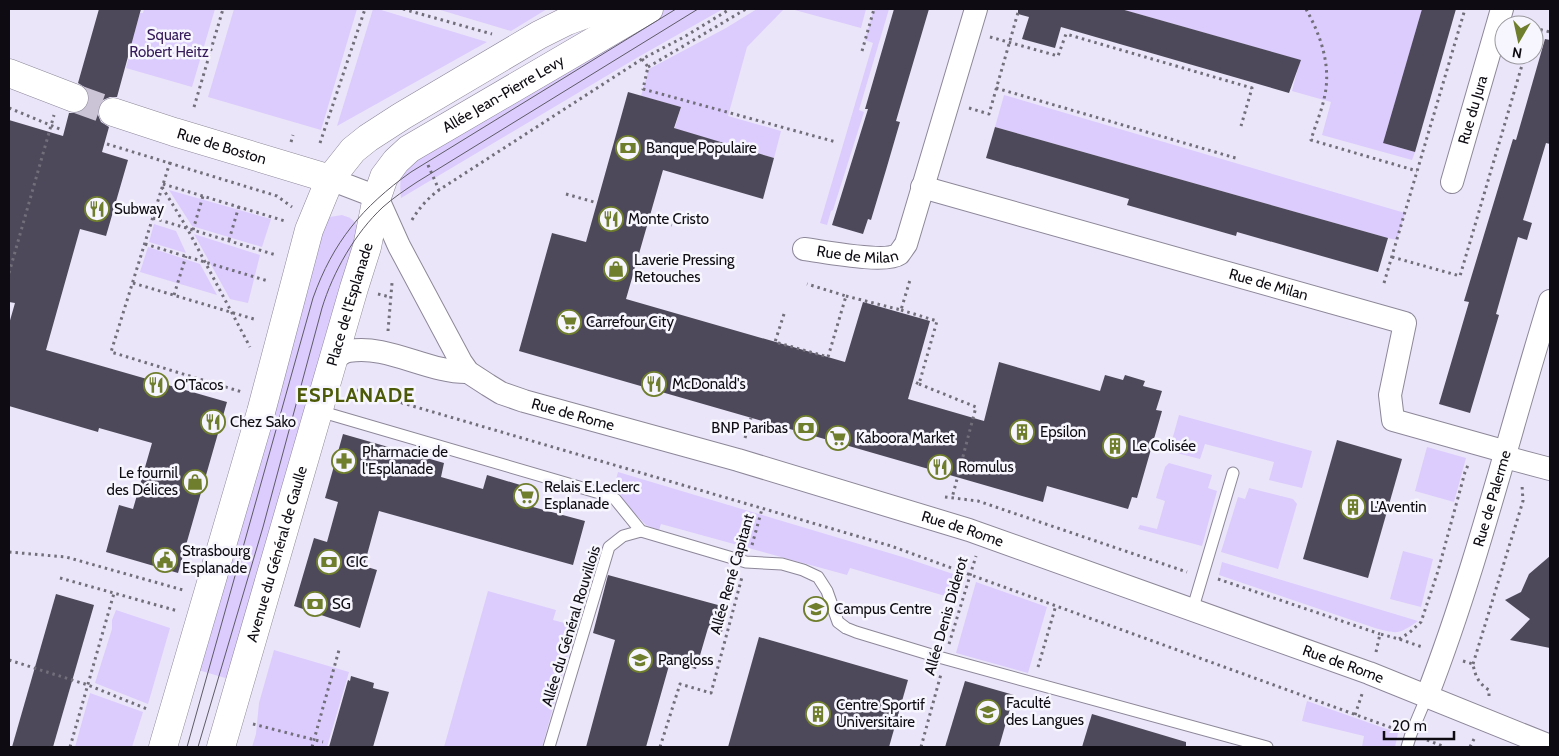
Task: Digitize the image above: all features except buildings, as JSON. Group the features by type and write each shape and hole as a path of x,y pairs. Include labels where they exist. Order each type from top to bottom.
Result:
{"street":[{"path":"163,747 272,371 309,230 330,180 353,150 402,116 539,35 567,21 586,14 609,9"},
{"name":"Allée Jean-Pierre Levy","path":"377,198 384,176 408,149 649,9"},
{"name":"Rue de Milan","path":"804,248 876,258 890,257 898,254 906,244 976,9"},
{"name":"Rue du Jura","path":"1452,182 1502,9"},
{"path":"9,73 67,96"},
{"name":"Rue de Boston","path":"113,112 330,180"},
{"path":"330,180 377,198"},
{"name":"Rue de Milan","path":"922,187 1406,323 1390,395 1393,420 1506,455"},
{"name":"Place de l'Esplanade","path":"377,198 399,246 461,362 468,372 488,385"},
{"name":"Place de l'Esplanade","path":"333,360 368,242 377,198"},
{"name":"Rue de Palerme","path":"1428,696 1443,655 1506,455 1550,302"},
{"name":"Place de l'Esplanade","path":"333,360 350,350 366,350 385,353 454,372 468,372"},
{"name":"Avenue du Général de Gaulle","path":"221,747 333,360"},
{"name":"Rue de Rome","path":"488,385 524,401 738,460 969,530 1369,673 1550,746"},
{"path":"1506,455 1550,469"}],"lane":[{"path":"319,411 603,494 615,499 641,532 746,562 782,564 803,570 818,577 826,591 838,622 846,628 870,637 1267,747"},
{"path":"1192,610 1233,473"},
{"name":"Allée du Général Rouvillois","path":"549,747 609,547 623,536 641,532"},
{"path":"1407,747 1428,696"}],"path":[{"path":"194,107 224,9"},
{"path":"320,143 365,9"},
{"path":"403,9 497,36"},
{"path":"385,353 394,266 399,246 419,209 434,193 642,59 684,37 730,9"},
{"path":"746,9 648,67 643,89 836,142"},
{"path":"862,51 874,9"},
{"path":"966,107 989,114 1019,9"},
{"path":"1306,9 1320,41 1326,61 1327,79 1324,99 1311,140 1417,171"},
{"path":"1384,283 1465,9"},
{"path":"1009,43 1058,56 1066,34 1252,88 1241,126"},
{"path":"642,59 648,67"},
{"path":"1392,257 1460,276 1522,65"},
{"path":"996,88 1239,159"},
{"path":"9,273 51,125 67,96"},
{"path":"9,108 62,130"},
{"path":"107,144 277,196 293,209"},
{"path":"170,162 111,352 244,393"},
{"path":"163,185 285,221"},
{"path":"163,185 250,347"},
{"path":"566,194 594,202"},
{"path":"193,230 203,196"},
{"path":"228,240 239,206"},
{"path":"152,218 276,255"},
{"path":"653,219 672,224"},
{"path":"144,244 268,281"},
{"path":"174,295 186,256"},
{"path":"901,310 910,280"},
{"path":"133,283 257,320"},
{"path":"807,284 937,321 919,384"},
{"path":"784,314 775,342 828,358 846,296"},
{"path":"913,381 976,408 952,498"},
{"path":"343,386 762,510 891,546 1403,731"},
{"path":"1489,698 1489,690 1482,685 1476,675 1474,664 1522,501 1521,476 1506,455"},
{"path":"1398,639 1416,628 1421,622 1438,571 1469,463"},
{"path":"937,496 978,501 1474,664"},
{"name":"Allée Denis Diderot","path":"921,747 976,554 962,549 978,501"},
{"name":"Allée René Capitant","path":"660,747 680,684 711,693 762,510"},
{"path":"9,552 66,558 188,591"},
{"path":"60,578 201,617"},
{"path":"70,747 114,593"},
{"path":"1034,683 1056,605"},
{"path":"1375,657 1380,634"},
{"path":"312,747 338,650"},
{"path":"9,660 88,685 147,709"},
{"path":"1355,715 1364,686"},
{"path":"250,723 323,742"},
{"path":"1470,747 1475,738"},
{"path":"1423,739 1445,747"}],"green space":[{"name":"Square Robert Heitz","path":"144,9 215,9 192,87 126,68 140,13 143,13"},
{"path":"234,9 357,9 321,130 208,97"},
{"path":"373,9 487,42 337,126"},
{"path":"437,9 547,9 511,31"},
{"path":"663,9 723,9 401,198 400,186 402,176 411,156"},
{"path":"757,9 784,9 747,47 728,116 781,131 774,158 699,136 671,141 681,107 641,96 649,69 726,28"},
{"path":"791,9 866,9 861,28"},
{"path":"874,9 889,9 859,110 864,112 827,225 820,223 873,43 865,40"},
{"path":"1121,9 1422,9 1383,143 1415,152 1412,160 1322,135 1331,102 1292,91 1300,60"},
{"path":"1004,95 1405,213 1397,240 995,127"},
{"path":"169,190 271,219 262,247 192,226"},
{"path":"342,215 353,220 359,231 232,680 195,669 322,228 330,217"},
{"path":"154,224 176,231 186,253 149,242"},
{"path":"194,234 260,255 248,303 230,299"},
{"path":"148,247 200,264 217,295 140,272"},
{"path":"1179,415 1312,451 1302,488 1269,480 1274,462 1205,444 1200,459 1169,451"},
{"path":"1427,447 1466,458 1454,502 1415,491"},
{"path":"1169,463 1212,475 1208,488 1217,491 1202,546 1138,529 1140,525 1157,529 1165,501 1156,498 1165,467"},
{"path":"618,472 906,558 959,576 952,598 850,568 847,575 661,524 659,530 646,525 613,491"},
{"path":"1249,488 1293,499 1297,504 1278,569 1221,552 1238,497 1245,499"},
{"path":"1403,551 1433,559 1421,607 1390,599"},
{"path":"1222,562 1418,621 1398,632 1375,628 1219,575"},
{"path":"976,582 1047,607 1028,673 956,653"},
{"path":"488,591 556,610 553,620 576,626 542,747 444,747"},
{"path":"116,610 170,628 148,704 95,683"},
{"path":"274,650 349,672 327,747 252,747 256,734 259,703"},
{"path":"90,693 143,712 132,747 75,747"},
{"path":"1307,701 1398,733 1395,747 1362,747 1364,736 1302,721"}],"tunnel":[{"path":"74,98 113,112"}],"tram line":[{"path":"187,747 313,298 321,278 340,243 364,212 411,172 676,9"},
{"path":"198,747 263,527 322,308 332,281 354,241 383,207 408,188 698,9"}],"place":[{"name":"Banque Populaire","path":"628,148"},
{"name":"Subway","path":"97,209"},
{"name":"Monte Cristo","path":"611,219"},
{"name":"Laverie Pressing Retouches","path":"616,269"},
{"name":"Carrefour City","path":"569,322"},
{"name":"McDonald's","path":"654,384"},
{"name":"O'Tacos","path":"156,385"},
{"name":"Chez Sako","path":"213,422"},
{"name":"BNP Paribas","path":"806,428"},
{"name":"Epsilon","path":"1022,432"},
{"name":"Kaboora Market","path":"838,438"},
{"name":"Le Colisée","path":"1115,446"},
{"name":"Pharmacie de l'Esplanade","path":"344,461"},
{"name":"Romulus","path":"940,467"},
{"name":"Le fournil des Délices","path":"195,482"},
{"name":"Relais E.Leclerc Esplanade","path":"526,496"},
{"name":"L'Aventin","path":"1353,507"},
{"name":"Strasbourg Esplanade","path":"165,560"},
{"name":"CIC","path":"329,562"},
{"name":"SG","path":"315,604"},
{"name":"Campus Centre","path":"816,609"},
{"name":"Pangloss","path":"640,660"},
{"name":"Faculté des Langues","path":"988,712"},
{"name":"Centre Sportif Universitaire","path":"818,714"}],"district":[{"name":"ESPLANADE","path":"356,395"}]}
